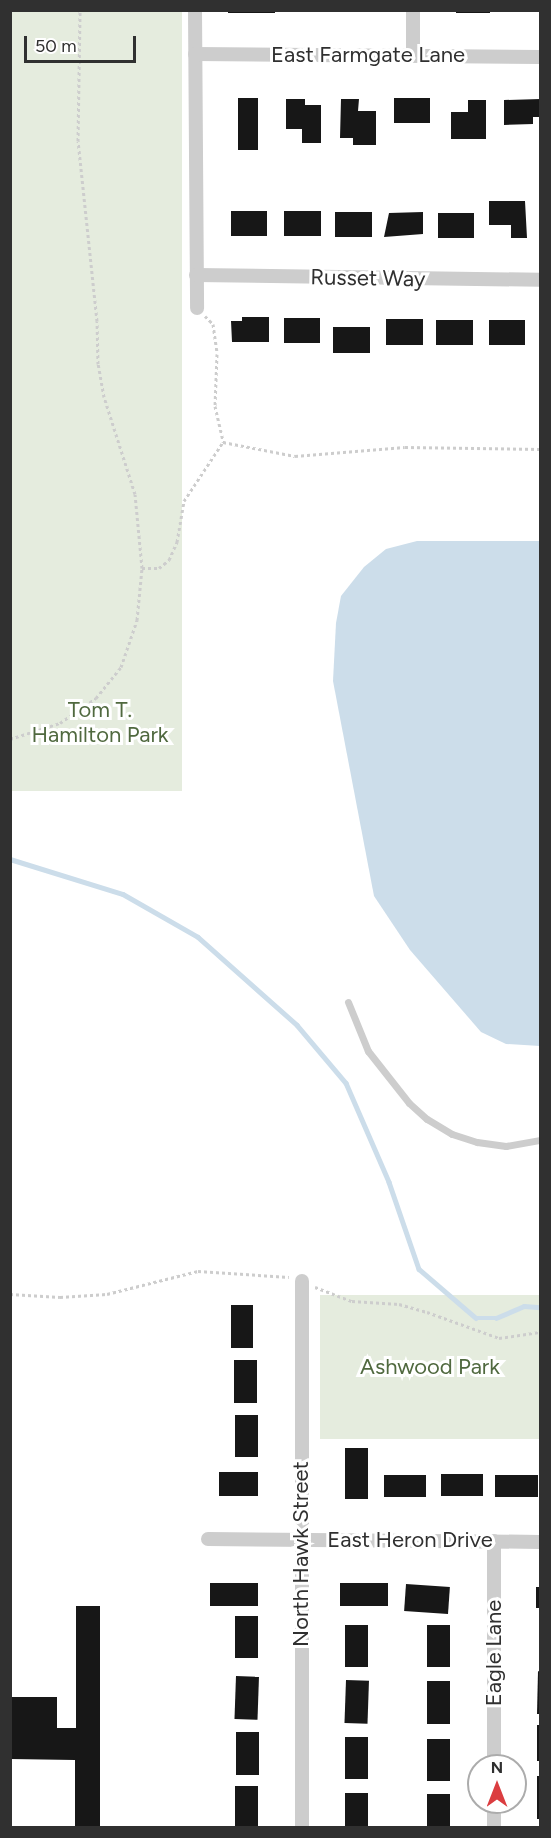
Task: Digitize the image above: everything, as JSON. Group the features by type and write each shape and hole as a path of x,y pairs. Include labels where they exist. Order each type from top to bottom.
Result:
{"street":[{"path":"195,10 197,308"},
{"path":"413,10 413,54"},
{"name":"East Farmgate Lane","path":"195,54 413,54 540,57"},
{"name":"Russet Way","path":"196,275 540,280"},
{"name":"North Hawk Street","path":"302,1281 302,1827"},
{"name":"East Heron Drive","path":"208,1539 540,1542"},
{"name":"Eagle Lane","path":"494,1541 494,1754"}],"lane":[{"path":"348,1002 368,1051 409,1103 428,1119 452,1134 477,1142 506,1146 540,1140"}],"path":[{"path":"10,739 60,723 96,698 121,668 137,620 142,568 135,494 104,397 98,364 97,321 78,141 80,10"},
{"path":"142,568 159,568 170,560 177,542 184,501 223,442 215,406 217,354 213,324 197,308"},
{"path":"223,442 295,456 405,447 540,449"},
{"path":"10,1294 107,1294 198,1271 287,1276 352,1301 399,1304 499,1338 540,1332"}],"green space":[{"name":"Tom T. Hamilton Park","path":"10,11 182,11 182,791 10,791"},
{"name":"Ashwood Park","path":"320,1295 540,1295 540,1439 320,1439"}],"water":[{"path":"417,541 540,541 540,1046 506,1044 481,1032 410,950 374,896 333,681 336,623 341,596 364,567 386,549"}],"building":[{"path":"228,10 275,10 275,13 228,13"},
{"path":"456,10 490,10 490,13 456,13"},
{"path":"238,98 258,98 258,150 238,150"},
{"path":"394,98 430,98 430,123 394,123"},
{"path":"286,99 305,99 305,105 321,105 321,143 302,143 302,129 286,129"},
{"path":"341,99 359,99 358,111 376,111 376,145 353,145 353,138 340,138"},
{"path":"540,99 540,117 533,117 533,124 504,125 504,100"},
{"path":"468,100 486,100 486,139 451,139 451,112 468,112"},
{"path":"489,201 525,201 527,238 511,238 511,225 489,225"},
{"path":"231,211 267,211 267,236 231,236"},
{"path":"284,211 321,211 321,236 284,236"},
{"path":"335,212 372,212 372,237 335,237"},
{"path":"423,212 423,234 384,237 389,213"},
{"path":"438,213 474,213 474,238 438,238"},
{"path":"242,317 269,317 269,342 232,342 231,321 242,321"},
{"path":"284,318 320,318 320,343 284,343"},
{"path":"386,319 423,319 423,345 386,345"},
{"path":"436,320 473,320 473,345 436,345"},
{"path":"489,320 525,320 525,345 489,345"},
{"path":"333,327 370,327 370,353 333,353"},
{"path":"231,1305 253,1305 253,1348 231,1348"},
{"path":"234,1360 257,1360 257,1403 234,1403"},
{"path":"235,1415 258,1415 258,1457 235,1457"},
{"path":"345,1448 368,1448 368,1499 345,1499"},
{"path":"219,1472 258,1472 258,1496 219,1496"},
{"path":"441,1474 483,1474 483,1496 441,1496"},
{"path":"384,1475 426,1475 426,1497 384,1497"},
{"path":"495,1475 538,1475 538,1497 495,1497"},
{"path":"210,1583 258,1583 258,1606 210,1606"},
{"path":"340,1583 388,1583 388,1606 340,1606"},
{"path":"406,1584 450,1587 448,1614 404,1611"},
{"path":"536,1587 540,1587 540,1608 536,1608"},
{"path":"76,1606 100,1606 100,1828 75,1828 75,1760 10,1759 10,1697 57,1697 57,1728 76,1728"},
{"path":"235,1616 258,1616 258,1658 235,1658"},
{"path":"345,1625 368,1625 368,1667 345,1667"},
{"path":"427,1625 450,1625 450,1667 427,1667"},
{"path":"538,1671 540,1672 540,1714 537,1714"},
{"path":"236,1676 259,1677 257,1720 234,1719"},
{"path":"346,1680 369,1681 367,1724 344,1723"},
{"path":"427,1681 450,1681 450,1724 427,1724"},
{"path":"537,1725 540,1725 540,1761 537,1761"},
{"path":"236,1732 259,1732 259,1775 236,1775"},
{"path":"345,1737 368,1737 368,1779 345,1779"},
{"path":"427,1739 450,1739 450,1781 427,1781"},
{"path":"537,1776 540,1776 540,1819 537,1819"},
{"path":"235,1786 258,1786 258,1828 235,1828"},
{"path":"345,1793 368,1793 368,1828 345,1828"},
{"path":"427,1794 450,1794 450,1828 427,1828"}],"waterway":[{"path":"10,859 123,894 198,937 297,1025 346,1083 389,1182 419,1269 476,1318 496,1318 524,1306 540,1307"}]}
